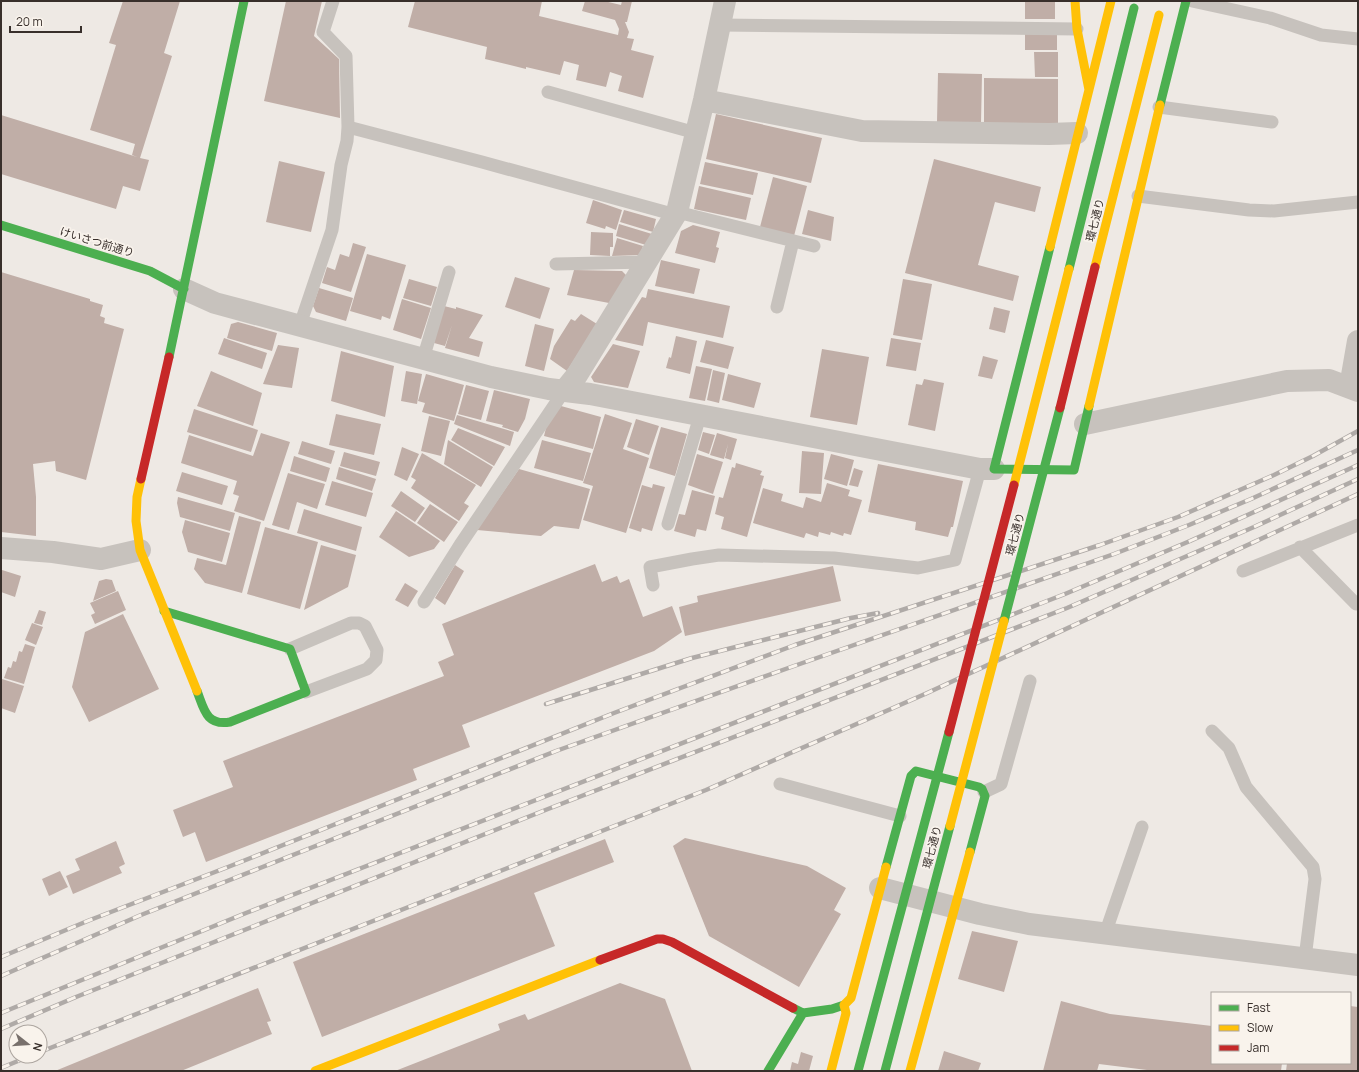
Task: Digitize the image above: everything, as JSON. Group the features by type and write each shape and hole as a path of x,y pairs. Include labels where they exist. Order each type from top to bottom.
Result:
{"main road":[{"path":"164,611 290,649 306,692 230,722 222,723 213,721 207,716 164,611 140,550 136,521 138,498 184,290 244,1"},
{"path":"1075,1 1077,29 1089,90"},
{"path":"1111,1 1089,90 987,469 1074,470 1159,107 1186,1"},
{"name":"環七通り","path":"858,1071 948,741 1039,391 1135,5"},
{"name":"環七通り","path":"885,1071 1057,419 1160,12"},
{"name":"けいさつ前通り","path":"1,225 150,271 184,290"},
{"path":"315,1071 572,970 657,939 672,942 803,1014 832,1009 844,1005 851,998 900,816 912,776 916,771 979,787 984,792 984,801 910,1071"},
{"path":"831,1071 846,1013 844,1005"},
{"path":"768,1071 803,1014"}],"street":[{"path":"564,391 577,375 676,213 704,100 725,1"},
{"path":"704,100 862,131 1049,134 1077,133"},
{"path":"184,290 215,303 491,377 549,389 590,394 987,469"},
{"path":"1085,424 1287,381 1328,380 1354,389 1358,341"},
{"path":"1,548 53,552 101,559 140,550"},
{"path":"880,888 1029,924 1358,965"}],"lane":[{"path":"300,325 332,230 341,165 347,141 346,56 323,32 333,1"},
{"path":"1192,1 1270,18 1321,35 1358,39"},
{"path":"720,25 1077,29"},
{"path":"548,92 696,133"},
{"path":"1159,107 1272,122"},
{"path":"348,127 676,213 814,246"},
{"path":"1138,196 1249,210 1274,211 1358,202"},
{"path":"777,307 793,241"},
{"path":"556,264 646,262"},
{"path":"423,359 449,272"},
{"path":"424,602 460,545 564,391"},
{"path":"668,524 700,416"},
{"path":"653,585 650,567 719,555 834,558 918,568 955,560 987,469"},
{"path":"1242,571 1358,525"},
{"path":"1300,547 1356,604 1358,604"},
{"path":"290,649 351,623 359,623 365,626 377,650 376,660 367,669 306,692"},
{"path":"984,792 1001,784 1030,681"},
{"path":"1212,731 1229,748 1246,787 1312,867 1315,879 1305,958"},
{"path":"780,784 900,816"},
{"path":"1105,934 1142,827"}],"building":[{"path":"123,1 180,1 164,53 172,56 140,158 149,160 140,191 123,186 116,209 1,174 1,115 137,157 132,155 135,144 90,130 116,45 109,43"},
{"path":"286,1 322,1 314,36 339,59 340,118 264,101"},
{"path":"415,1 542,1 539,16 618,35 619,29 615,20 582,11 585,1 604,1 621,5 622,1 632,1 627,22 625,22 629,32 627,38 634,39 631,50 654,56 643,98 618,91 622,76 610,72 606,87 576,80 579,65 564,61 560,75 526,67 526,69 485,59 487,47 408,27"},
{"path":"1025,1 1055,1 1055,19 1025,19"},
{"path":"1025,34 1057,34 1057,50 1025,50"},
{"path":"1034,52 1058,52 1058,77 1035,77"},
{"path":"938,73 982,74 981,123 937,122"},
{"path":"984,78 1058,79 1058,124 984,124"},
{"path":"716,114 822,138 811,183 706,159"},
{"path":"934,159 1041,187 1035,212 995,202 978,265 1019,276 1013,301 905,273"},
{"path":"279,161 325,172 311,232 266,222"},
{"path":"705,162 758,173 753,195 700,184"},
{"path":"773,177 807,186 794,236 760,227"},
{"path":"699,186 751,198 746,220 694,209"},
{"path":"593,200 622,210 616,230 606,226 605,229 586,223"},
{"path":"624,210 656,219 653,232 620,222"},
{"path":"808,210 834,217 831,241 802,234"},
{"path":"619,224 652,234 646,245 616,236"},
{"path":"693,225 720,232 716,247 719,248 715,263 675,253 681,231"},
{"path":"591,232 613,233 613,247 610,247 610,256 590,255"},
{"path":"617,238 643,246 640,255 612,256"},
{"path":"353,243 366,247 351,292 322,283 327,267 335,270 340,254 349,257"},
{"path":"367,254 406,265 390,319 382,316 381,320 350,311"},
{"path":"661,260 700,269 694,294 655,286"},
{"path":"574,270 622,271 627,276 609,303 567,295"},
{"path":"1,272 90,299 90,301 103,305 100,316 105,318 104,323 124,329 86,480 56,471 55,461 33,464 36,497 36,536 1,532"},
{"path":"515,277 550,288 540,319 505,307"},
{"path":"409,279 437,287 431,306 403,298"},
{"path":"903,279 932,284 922,340 893,335"},
{"path":"319,288 353,298 346,321 316,312 313,306"},
{"path":"648,289 730,306 723,338 648,322 643,346 615,340 642,297 646,298"},
{"path":"402,299 431,308 421,339 393,330"},
{"path":"444,306 456,309 456,307 483,315 469,338 483,342 479,357 445,348 452,325 445,346 434,343"},
{"path":"994,307 1010,311 1005,333 989,329"},
{"path":"581,314 597,324 567,371 550,359 554,346 571,319 575,321"},
{"path":"238,322 277,333 272,351 227,338 231,324"},
{"path":"535,324 554,329 544,371 525,366"},
{"path":"676,336 697,341 690,374 666,368 669,357 671,358"},
{"path":"224,338 267,353 262,369 218,354"},
{"path":"891,338 921,343 916,371 886,366"},
{"path":"706,340 734,347 728,369 700,362"},
{"path":"613,344 640,351 628,388 594,382 591,377"},
{"path":"278,345 299,348 292,388 263,384"},
{"path":"822,349 869,357 857,425 810,417"},
{"path":"341,351 394,366 385,417 331,401"},
{"path":"983,356 998,360 992,379 978,376"},
{"path":"696,366 712,369 705,401 689,398"},
{"path":"713,370 725,373 719,403 707,400"},
{"path":"211,371 262,393 253,426 197,406"},
{"path":"406,371 422,374 417,404 401,401"},
{"path":"426,374 464,385 454,421 422,412 425,403 418,401"},
{"path":"728,374 761,383 754,408 722,400"},
{"path":"924,379 944,383 935,431 908,425 916,384 922,385"},
{"path":"466,385 489,391 481,420 458,414"},
{"path":"494,390 530,399 525,419 518,432 502,427 503,425 486,421"},
{"path":"561,406 601,417 593,449 544,436 549,416"},
{"path":"194,409 258,430 251,452 187,432"},
{"path":"336,414 381,424 374,455 329,445"},
{"path":"605,414 632,423 623,449 649,458 626,533 583,520 593,486 583,483"},
{"path":"457,415 514,432 510,446 454,424"},
{"path":"429,416 450,421 441,456 421,451"},
{"path":"636,419 659,426 649,455 627,447"},
{"path":"661,427 687,434 675,476 649,468"},
{"path":"458,428 505,447 494,466 451,440"},
{"path":"703,432 715,435 709,454 698,450"},
{"path":"261,433 290,442 264,521 234,511 239,496 233,494 237,481 181,463 189,435 253,456"},
{"path":"717,433 737,439 731,460 725,458 728,444 724,459 710,455"},
{"path":"448,440 493,467 481,487 444,464"},
{"path":"542,440 591,453 583,481 534,468"},
{"path":"302,441 335,451 331,464 298,454"},
{"path":"402,447 419,454 407,481 394,475"},
{"path":"802,451 824,453 821,494 799,493"},
{"path":"344,452 380,462 376,476 340,466"},
{"path":"422,453 476,485 464,503 469,506 459,521 411,488 416,480 411,477"},
{"path":"697,454 723,462 713,494 688,485"},
{"path":"831,454 854,460 847,486 824,479"},
{"path":"294,456 330,468 326,482 290,471"},
{"path":"736,463 762,471 760,475 764,476 747,537 721,529 724,517 715,514 719,497 723,498 732,467 735,468"},
{"path":"878,464 963,481 953,527 951,527 948,537 915,530 916,522 868,512"},
{"path":"339,467 376,479 372,491 336,479"},
{"path":"854,468 863,471 858,487 849,485"},
{"path":"519,469 590,489 579,529 554,526 541,536 477,530"},
{"path":"182,472 228,486 222,505 176,491"},
{"path":"288,473 325,484 317,509 297,502 289,530 272,525"},
{"path":"332,481 373,493 366,517 325,505"},
{"path":"827,483 850,490 848,496 862,500 851,535 844,533 843,536 831,532 830,535 819,532 818,537 806,533 804,538 753,523 763,488 783,494 781,501 803,508 806,497 821,502"},
{"path":"653,484 665,487 652,531 642,528 641,532 629,528 642,485 652,488"},
{"path":"692,490 715,496 706,531 697,529 695,537 674,531 679,514 685,515"},
{"path":"401,491 425,508 415,522 391,506"},
{"path":"178,497 235,513 230,531 180,517 177,503"},
{"path":"430,504 458,522 444,542 417,523"},
{"path":"304,509 362,527 356,551 297,533"},
{"path":"396,511 440,541 434,549 409,557 379,537"},
{"path":"239,516 261,522 242,593 205,583 194,569 197,558 226,565"},
{"path":"185,520 230,533 222,562 188,552 182,532"},
{"path":"265,527 318,542 300,609 247,594"},
{"path":"321,545 356,555 348,587 304,610"},
{"path":"595,564 602,582 617,576 620,583 629,579 643,617 672,606 682,632 654,651 462,725 470,747 413,769 417,780 206,862 195,832 183,837 173,810 233,787 223,761 444,676 438,662 454,655 442,624"},
{"path":"455,565 464,571 445,605 435,598"},
{"path":"833,566 841,601 685,636 679,607 698,602 697,596"},
{"path":"2,570 21,576 15,597 1,592"},
{"path":"106,579 112,580 116,591 93,601 99,581"},
{"path":"405,583 418,591 408,607 395,600"},
{"path":"118,591 126,610 95,624 91,615 95,613 90,603"},
{"path":"39,610 46,612 42,625 34,623"},
{"path":"123,614 159,689 89,722 72,687 85,632"},
{"path":"32,623 43,627 36,645 25,640"},
{"path":"25,644 35,647 24,684 4,678 8,667 11,668 13,661 16,662 19,651 22,652"},
{"path":"2,679 24,686 15,713 1,708"},
{"path":"685,838 807,866 846,888 834,910 841,914 799,987 709,936 673,846"},
{"path":"605,839 614,862 534,893 555,946 322,1037 293,962"},
{"path":"116,841 125,864 119,867 122,873 73,894 66,876 80,870 75,859"},
{"path":"60,871 68,887 49,896 42,879"},
{"path":"972,931 1018,941 1004,992 958,979"},
{"path":"620,983 665,999 692,1071 395,1071 500,1030 498,1024 525,1014 528,1020"},
{"path":"258,988 271,1021 267,1022 272,1034 181,1071 55,1071"},
{"path":"1061,1001 1110,1014 1211,1026 1211,1064 1282,1064 1281,1071 1155,1071 1099,1064 1097,1071 1043,1071"},
{"path":"1351,1006 1358,1007 1358,1071 1286,1071 1287,1064 1351,1064"},
{"path":"944,1051 981,1063 978,1071 938,1071"},
{"path":"801,1052 813,1056 809,1071 790,1071 792,1062 798,1064"}],"railway":[{"path":"1,957 90,920 228,867 614,713 795,645 1100,545 1178,517 1274,475 1313,456 1358,431"},
{"path":"1,976 141,915 556,751 1114,554 1251,499 1358,450"},
{"path":"1,1013 246,913 1065,594 1190,541 1358,465"},
{"path":"1,1029 76,997 548,809 1067,608 1254,527 1358,479"},
{"path":"48,1049 706,790 925,694 1358,494"},
{"path":"546,704 692,658 851,618 878,613"},
{"path":"1,1068 11,1064"}],"traffic: fast":[{"path":"169,357 244,1"},
{"path":"1160,105 1186,1"},
{"path":"1069,269 1134,8"},
{"path":"1,225 150,271 184,289"},
{"path":"1050,247 994,469 1074,470 1089,406"},
{"path":"1004,621 1060,408"},
{"path":"164,611 290,649 306,692 230,722 222,723 211,719 207,715 197,691"},
{"path":"858,1071 949,732"},
{"path":"886,867 911,776 916,771 982,789 985,796 970,852"},
{"path":"885,1071 950,826"},
{"path":"793,1008 803,1013 832,1009 844,1005"},
{"path":"768,1071 803,1013"}],"traffic: slow":[{"path":"1075,1 1077,29 1089,90"},
{"path":"1050,247 1111,1"},
{"path":"1095,267 1159,15"},
{"path":"1089,406 1160,105"},
{"path":"1014,485 1069,269"},
{"path":"141,479 137,497 136,521 140,550 197,691"},
{"path":"950,826 1004,621"},
{"path":"910,1071 970,852"},
{"path":"831,1071 846,1013 844,1005 851,998 886,867"},
{"path":"315,1071 600,960"}],"traffic: jam":[{"path":"1060,408 1095,267"},
{"path":"141,479 169,357"},
{"path":"949,732 1014,485"},
{"path":"600,960 657,939 663,939 672,942 793,1008"}]}
